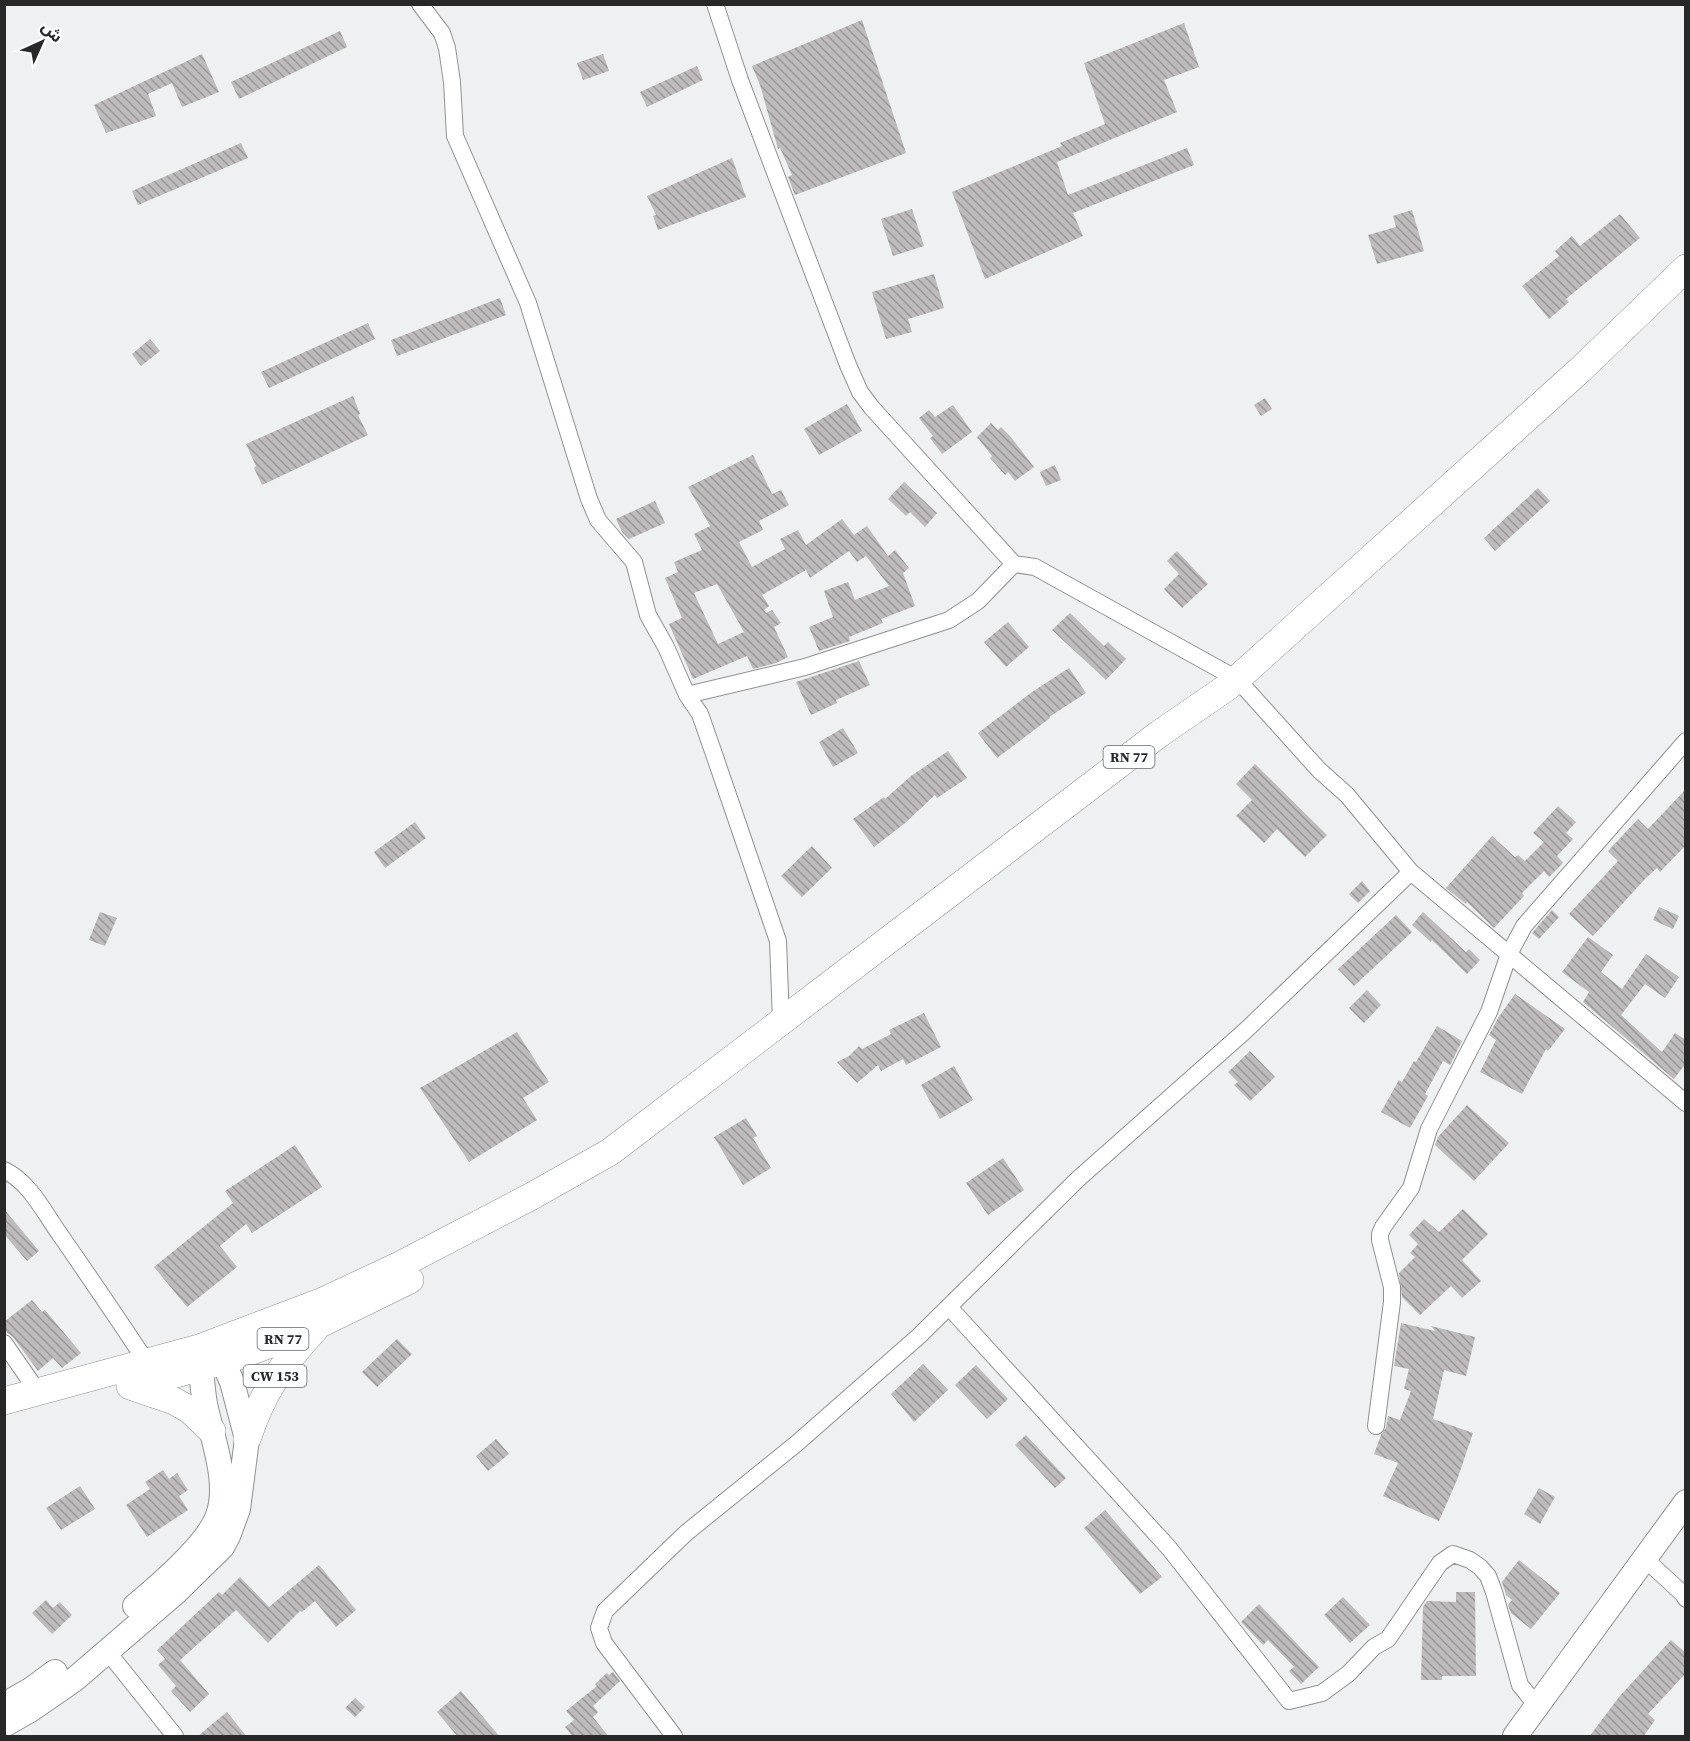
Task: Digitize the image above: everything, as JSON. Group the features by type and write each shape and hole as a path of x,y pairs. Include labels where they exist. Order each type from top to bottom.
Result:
{"main road":[{"name":"RN 77","path":"4,1404 130,1386 210,1355 400,1265 610,1152 1159,734 1237,679 1580,370 1686,268"},
{"name":"RN 77","path":"4,1404 38,1392 147,1363 210,1355 306,1331 425,1272 532,1196"},
{"name":"CW 153","path":"4,1725 59,1690 107,1651 175,1593 222,1547 238,1509 247,1439 261,1401 272,1381 320,1324"},
{"path":"4,1705 32,1689 66,1664 142,1600 205,1538 217,1519 221,1497 218,1459 206,1407 210,1355"},
{"path":"210,1355 238,1401 247,1439"},
{"path":"130,1386 174,1401 190,1410 212,1431"},
{"path":"1515,1737 1686,1502"}],"street":[{"path":"420,4 442,33 447,48 452,82 455,136 528,303 589,499 598,520 634,562 648,615 666,647 687,695 700,714 778,941 781,1022"},
{"path":"715,4 744,91 848,365 860,392 872,408 1014,564 1035,567 1237,679 1319,770 1347,795 1411,872 1686,1103"},
{"path":"687,695 805,667 949,620 978,601 1014,564"},
{"path":"1376,1426 1392,1302 1392,1287 1380,1234 1383,1227 1411,1188 1429,1129 1489,1012 1509,954 1524,926 1686,741"},
{"path":"674,1737 604,1643 598,1628 605,1611 686,1533 796,1444 919,1336 1078,1179 1227,1047 1411,872"},
{"path":"4,1170 14,1175 31,1194 147,1363"},
{"path":"949,1306 1169,1548 1289,1701 1322,1693 1348,1674 1374,1647 1388,1639 1440,1563 1453,1554 1470,1560 1488,1576 1520,1685 1537,1706"},
{"path":"4,1343 38,1392"},
{"path":"1644,1558 1686,1599"},
{"path":"107,1651 175,1737"}],"building":[{"path":"862,20 906,153 795,195 788,177 792,175 780,148 778,149 760,85 752,66"},
{"path":"1184,23 1199,67 1164,80 1177,112 1057,162 1068,195 1187,148 1194,165 1073,213 1083,236 985,279 952,192 1062,146 1060,143 1105,124 1084,63"},
{"path":"340,31 347,47 239,99 231,82"},
{"path":"202,54 219,92 182,107 172,83 148,94 156,116 106,133 94,105"},
{"path":"603,54 609,71 583,80 577,63"},
{"path":"697,66 703,80 647,107 640,92"},
{"path":"241,143 248,158 138,205 132,191"},
{"path":"732,158 746,197 658,230 653,216 656,215 647,196"},
{"path":"912,209 924,246 893,256 881,219"},
{"path":"1412,210 1424,251 1377,264 1368,235 1396,227 1393,216"},
{"path":"1620,214 1640,238 1566,299 1569,302 1549,319 1522,286 1559,256 1555,251 1572,236 1580,246"},
{"path":"934,274 944,308 908,319 912,332 886,339 872,292"},
{"path":"500,298 506,315 397,356 391,340"},
{"path":"368,323 375,339 269,388 261,372"},
{"path":"150,339 160,351 141,366 132,354"},
{"path":"353,396 360,414 358,415 368,435 262,485 246,444"},
{"path":"1265,398 1272,409 1261,416 1254,405"},
{"path":"847,404 862,431 819,455 804,429"},
{"path":"953,405 972,432 942,454 930,438 933,436 919,418 929,410 935,417"},
{"path":"991,423 998,430 1001,427 1010,436 1034,467 1015,481 1008,472 1005,475 990,458 992,456 977,437"},
{"path":"753,455 772,494 781,490 789,505 759,521 763,530 739,542 752,567 785,549 780,539 798,530 806,545 842,519 854,535 867,526 888,556 895,550 909,568 903,573 915,606 881,619 883,623 849,637 850,641 819,651 809,627 833,617 824,591 848,582 855,600 889,586 866,556 857,562 849,551 810,578 806,570 762,595 769,606 764,610 766,613 772,610 781,623 774,627 788,657 753,669 747,656 693,679 669,624 682,618 665,578 678,572 674,562 702,550 694,534 710,526 688,487","holes":["717,584 744,632 718,644 694,593"]},
{"path":"1055,465 1061,480 1046,486 1040,472"},
{"path":"904,482 937,513 925,527 910,512 906,516 888,499"},
{"path":"1538,488 1550,501 1495,551 1484,538"},
{"path":"655,501 665,523 629,539 622,532 616,519"},
{"path":"1177,551 1208,584 1182,608 1164,589 1179,574 1167,561"},
{"path":"1070,613 1104,646 1108,642 1126,659 1106,680 1052,630"},
{"path":"1008,622 1029,647 1006,667 984,642"},
{"path":"859,661 870,685 836,700 837,703 811,715 796,682"},
{"path":"1069,668 1086,693 1049,717 997,758 978,733 1032,692"},
{"path":"843,728 858,753 833,767 819,742"},
{"path":"948,751 967,778 937,798 935,795 904,824 874,847 853,819 884,797 885,799 911,776"},
{"path":"1255,764 1327,835 1305,857 1277,829 1264,843 1236,816 1252,800 1236,784"},
{"path":"1686,789 1686,845 1660,872 1657,868 1645,879 1593,936 1569,914 1618,861 1608,851 1638,819 1648,829"},
{"path":"1558,806 1576,822 1566,833 1573,839 1557,856 1563,863 1549,877 1544,871 1522,893 1524,896 1494,928 1467,902 1466,904 1446,888 1492,836 1515,857 1518,855 1525,861 1544,842 1533,833"},
{"path":"415,822 426,838 385,868 374,852"},
{"path":"812,846 832,868 802,897 781,876"},
{"path":"1362,881 1370,891 1358,903 1349,894"},
{"path":"1659,907 1679,916 1673,929 1653,920"},
{"path":"1552,910 1559,917 1539,939 1532,933"},
{"path":"100,912 117,918 105,946 89,940"},
{"path":"1423,912 1466,952 1469,949 1480,960 1467,974 1432,940 1431,942 1412,925"},
{"path":"1396,915 1412,932 1354,986 1338,969"},
{"path":"1588,937 1613,955 1601,972 1622,989 1646,954 1679,977 1665,998 1645,984 1621,1015 1662,1052 1675,1033 1686,1040 1686,1063 1674,1079 1583,1002 1589,992 1562,972"},
{"path":"1367,990 1381,1005 1364,1023 1349,1008"},
{"path":"1515,994 1565,1029 1548,1051 1546,1049 1522,1094 1480,1072 1496,1040 1489,1035"},
{"path":"924,1013 941,1047 906,1065 903,1059 881,1071 878,1065 857,1083 837,1062 849,1056 859,1046 862,1049 891,1034 889,1030"},
{"path":"1437,1026 1462,1041 1450,1065 1443,1061 1425,1094 1428,1096 1410,1128 1381,1112 1399,1080 1402,1082"},
{"path":"517,1032 549,1082 523,1098 537,1120 469,1162 420,1088"},
{"path":"1250,1051 1275,1077 1250,1101 1234,1085 1238,1082 1228,1072"},
{"path":"954,1066 973,1100 940,1119 921,1085"},
{"path":"1467,1105 1509,1143 1474,1181 1435,1145 1438,1137"},
{"path":"746,1118 757,1136 753,1138 771,1168 743,1185 714,1137"},
{"path":"295,1145 322,1187 252,1233 246,1224 220,1246 237,1267 187,1307 154,1267 233,1203 225,1191"},
{"path":"1003,1158 1024,1190 988,1215 966,1183"},
{"path":"4,1209 39,1251 27,1261 4,1234"},
{"path":"1463,1209 1488,1234 1462,1260 1481,1281 1462,1298 1451,1286 1420,1315 1402,1297 1399,1273 1415,1257 1410,1253 1418,1244 1409,1235 1424,1219 1439,1232"},
{"path":"32,1300 42,1312 45,1310 81,1353 62,1368 53,1358 38,1371 13,1337 4,1330 4,1322"},
{"path":"1401,1323 1435,1331 1431,1326 1475,1337 1466,1376 1444,1370 1433,1419 1473,1433 1457,1480 1439,1521 1383,1496 1398,1463 1374,1454 1386,1428 1388,1416 1400,1420 1411,1391 1404,1389 1409,1369 1394,1366"},
{"path":"397,1339 412,1354 377,1387 362,1372"},
{"path":"923,1364 948,1390 914,1422 891,1394"},
{"path":"976,1365 1008,1399 987,1419 955,1385"},
{"path":"1026,1435 1066,1478 1055,1488 1015,1445"},
{"path":"496,1439 509,1454 488,1471 476,1456"},
{"path":"163,1470 169,1479 177,1473 188,1490 179,1496 188,1510 147,1537 126,1505 150,1489 145,1482"},
{"path":"80,1486 95,1509 61,1530 46,1508"},
{"path":"1539,1488 1555,1497 1540,1524 1524,1514"},
{"path":"1105,1510 1162,1577 1140,1594 1084,1528"},
{"path":"1519,1560 1560,1593 1531,1629 1511,1613 1508,1605 1512,1600 1506,1595 1502,1582"},
{"path":"319,1565 356,1610 336,1627 315,1601 302,1612 300,1611 268,1643 236,1610 180,1660 209,1694 190,1712 171,1691 176,1686 158,1665 165,1659 157,1650 219,1592 222,1595 240,1577 269,1607"},
{"path":"1456,1592 1475,1592 1476,1676 1442,1676 1442,1680 1421,1680 1423,1607 1427,1601 1456,1602"},
{"path":"1343,1597 1370,1625 1350,1643 1324,1615"},
{"path":"46,1600 53,1608 60,1602 72,1615 52,1634 32,1613"},
{"path":"1259,1604 1319,1667 1301,1684 1289,1671 1294,1667 1268,1640 1263,1645 1241,1622"},
{"path":"1671,1640 1686,1653 1686,1673 1648,1714 1655,1720 1643,1737 1589,1737 1619,1697"},
{"path":"613,1672 620,1681 593,1706 598,1712 593,1717 609,1737 573,1737 565,1727 574,1720 566,1711 597,1686 595,1684 607,1673 609,1675"},
{"path":"461,1691 500,1737 458,1737 437,1712"},
{"path":"355,1698 365,1707 355,1717 345,1708"},
{"path":"227,1712 247,1737 197,1737 211,1725"}]}
